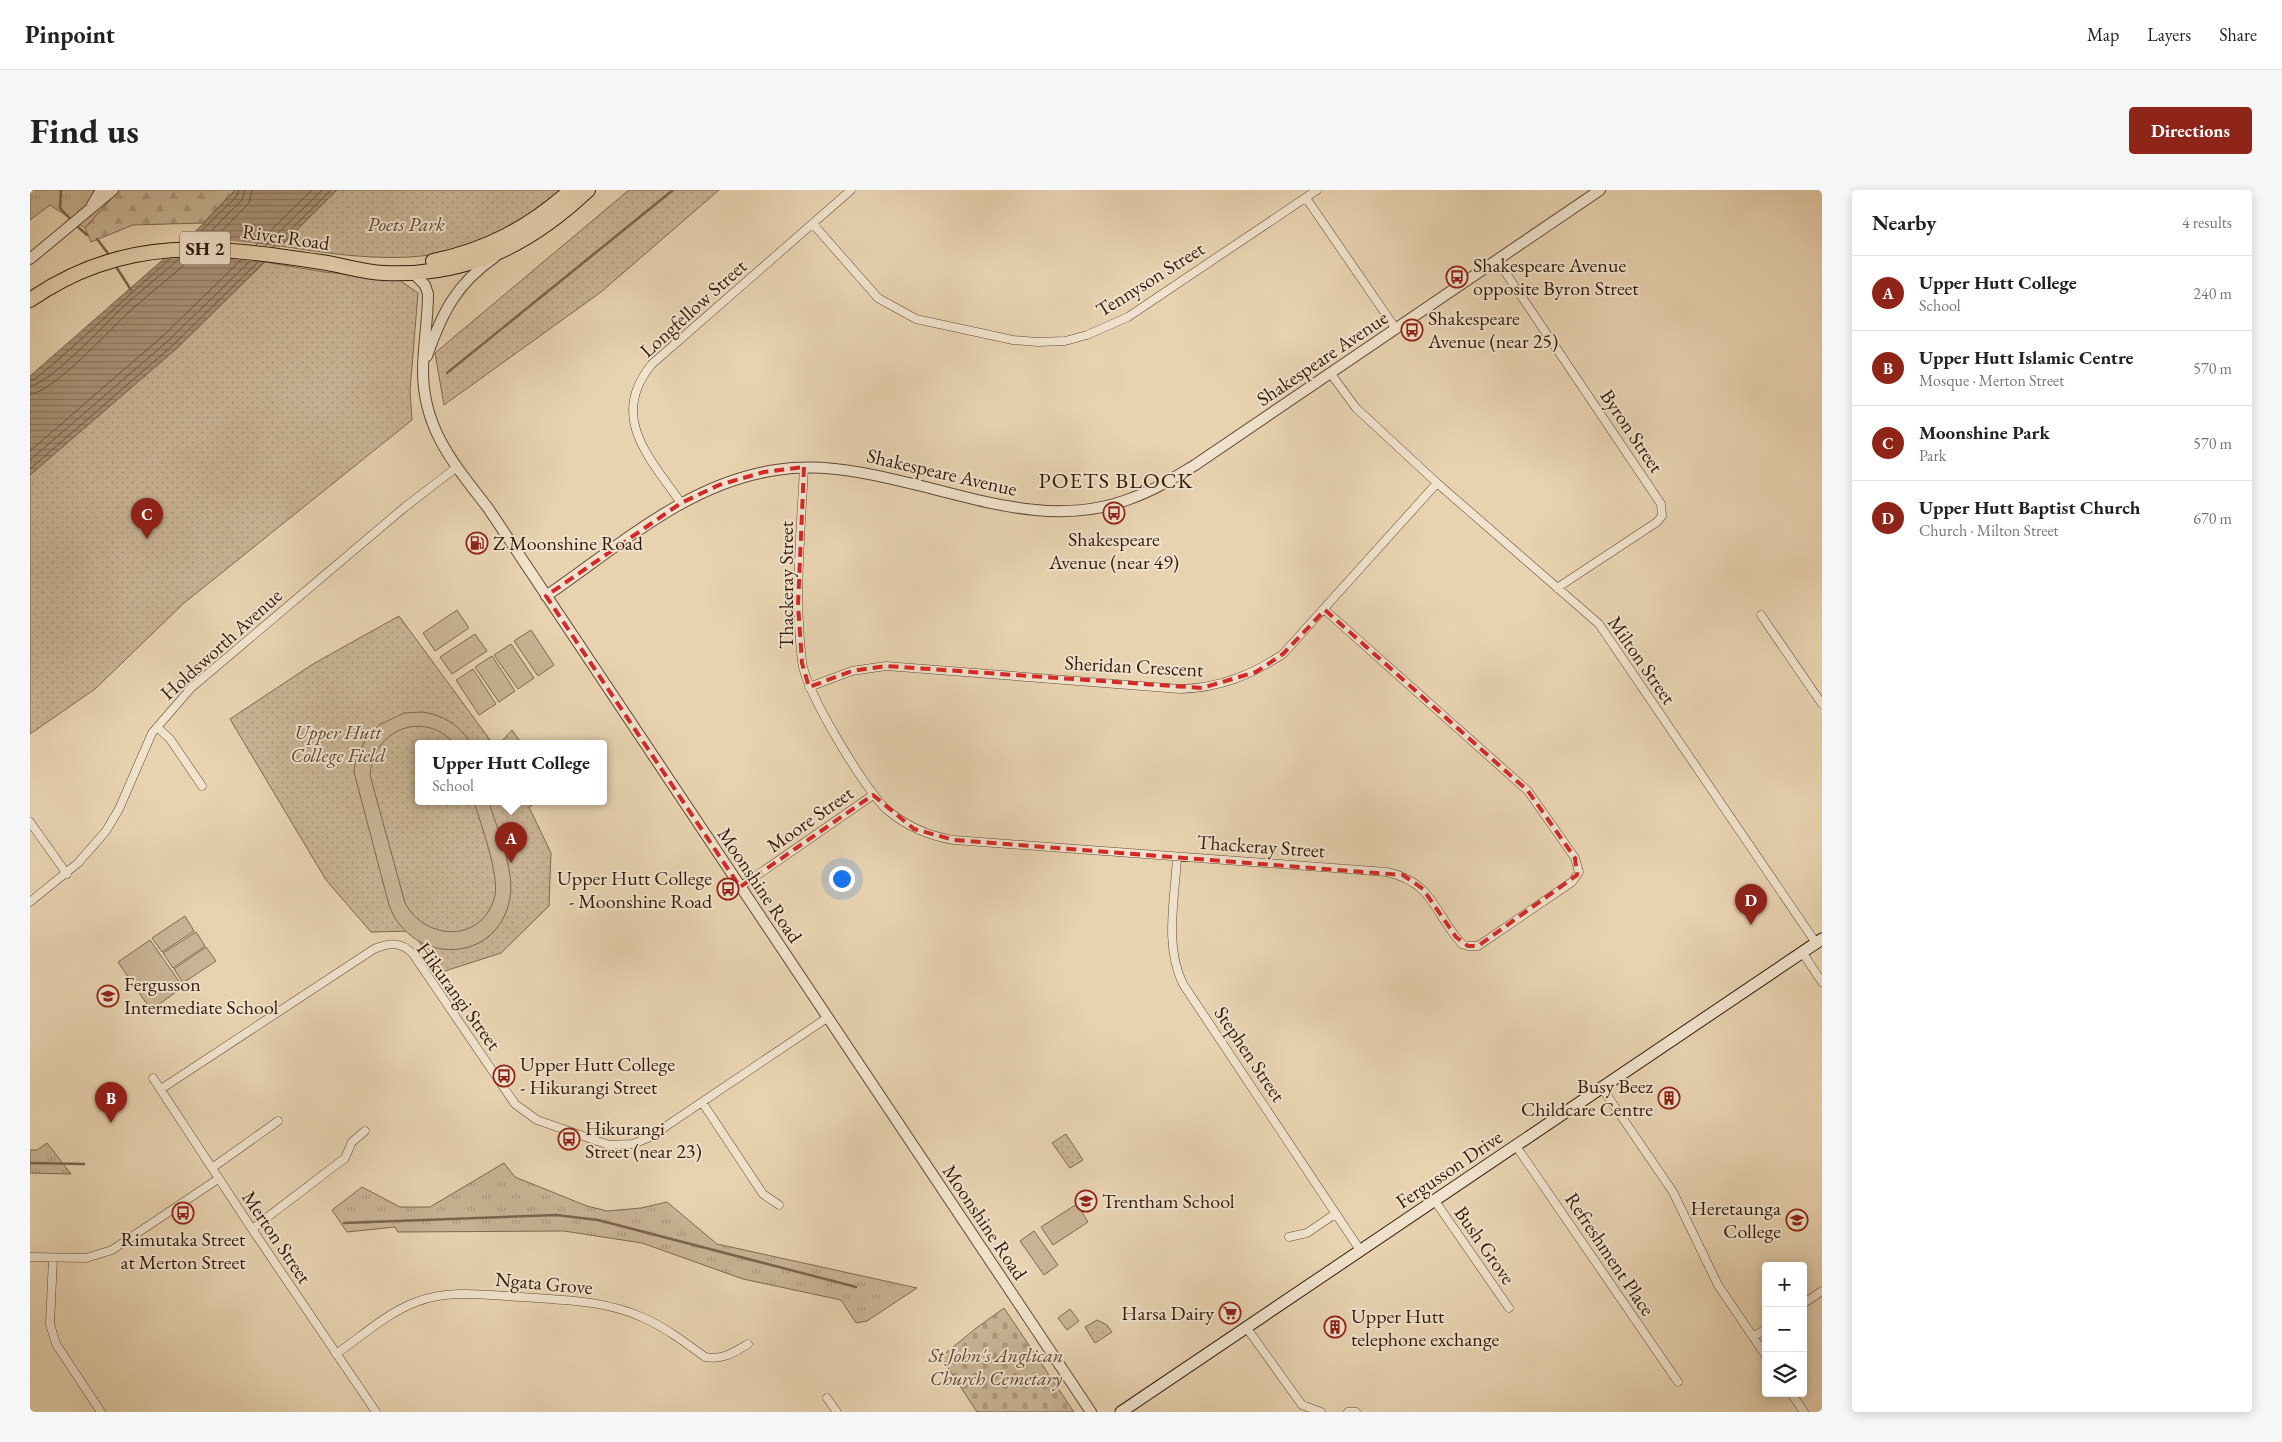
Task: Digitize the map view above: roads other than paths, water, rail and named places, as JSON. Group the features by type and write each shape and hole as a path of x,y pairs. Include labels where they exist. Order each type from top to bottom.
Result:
{"highway":[{"name":"River Road","path":"332,263 417,263 470,252 497,241 526,225 571,190"},
{"name":"River Road","path":"30,300 56,283 86,270 136,254 184,248 240,250 332,263 375,273 413,273 461,265 504,251 542,229 588,190"}],"main road":[{"name":"Fergusson Drive","path":"1121,1412 1819,941"}],"street":[{"path":"87,211 100,190"},
{"path":"30,259 113,190"},
{"name":"Longfellow Street","path":"681,503 640,444 635,432 632,414 634,401 643,375 652,364 851,190"},
{"name":"Tennyson Street","path":"813,224 878,298 916,319 1013,340 1056,341 1087,335 1128,317 1317,190"},
{"name":"Shakespeare Avenue","path":"546,596 681,503 704,491 748,475 804,467 848,469 1008,507 1054,511 1094,508 1131,499 1162,485 1331,374 1600,190"},
{"path":"1306,198 1396,329"},
{"name":"Moonshine Road","path":"423,369 438,323 455,295 481,267 504,251"},
{"name":"Byron Street","path":"1497,260 1661,504 1662,516 1657,522 1557,588"},
{"name":"Moonshine Road","path":"413,273 425,285 428,294 423,369 424,398 429,417 457,467 488,508 1091,1412"},
{"name":"Milton Street","path":"1331,374 1356,408 1599,624 1819,941"},
{"name":"Holdsworth Avenue","path":"30,902 67,874 98,841 113,819 147,743 157,726 191,688 405,507 457,467"},
{"name":"Thackeray Street","path":"804,467 798,605 802,663 820,708 873,795 907,824 941,838 1388,872 1403,875 1416,882 1423,889 1462,944 1472,947 1478,946 1564,888 1578,875 1579,868 1575,858 1528,791 1325,610"},
{"name":"Sheridan Crescent","path":"810,687 852,671 886,666 1202,688 1228,682 1256,672 1284,654 1437,482"},
{"path":"1761,614 1822,704"},
{"path":"157,726 170,739 202,786"},
{"name":"Moore Street","path":"740,887 873,795"},
{"path":"30,822 67,874"},
{"name":"Stephen Street","path":"1177,857 1171,945 1176,971 1182,984 1247,1077 1360,1250"},
{"name":"Hikurangi Street","path":"161,1089 374,949 387,944 399,944 413,954 515,1104 537,1120 609,1145 621,1146 632,1144 650,1137 827,1018"},
{"path":"1802,952 1822,982"},
{"name":"Merton Street","path":"153,1078 218,1179 376,1412"},
{"path":"1602,1088 1673,1192 1718,1285 1763,1352"},
{"path":"702,1102 763,1194 779,1205"},
{"path":"212,1168 278,1121"},
{"path":"252,1229 345,1158 352,1142 365,1131"},
{"name":"Refreshment Place","path":"1516,1146 1678,1382"},
{"path":"30,1257 86,1258 112,1250 218,1179"},
{"name":"Bush Grove","path":"1435,1201 1509,1308"},
{"path":"1289,1238 1307,1233 1335,1214"},
{"path":"53,1258 50,1324 56,1344 101,1412"},
{"path":"1807,1301 1822,1291"},
{"name":"Ngata Grove","path":"336,1354 388,1317 415,1302 443,1294 580,1301 606,1305 645,1319 705,1357 715,1359 727,1357 748,1344"},
{"path":"1246,1327 1302,1405 1321,1412"},
{"path":"1753,1337 1762,1331"},
{"path":"1794,1397 1804,1412"},
{"path":"827,1398 837,1412"},
{"path":"1348,1412 1356,1412"}],"water":[{"path":"235,190 337,190 177,348 30,475 30,376 198,229"}],"waterway":[{"path":"61,190 60,208 72,221"},
{"path":"447,373 673,190"},
{"path":"76,225 87,235"},
{"path":"97,239 110,256"},
{"path":"115,265 131,290"},
{"path":"30,1163 84,1164"},
{"path":"344,1223 556,1215 598,1220 856,1287"}],"place":[{"name":"Shakespeare Avenue opposite Byron Street","path":"1457,277"},
{"name":"Shakespeare Avenue (near 25)","path":"1412,330"},
{"name":"Shakespeare Avenue (near 49)","path":"1114,513"},
{"name":"Moonshine Park","path":"147,539"},
{"name":"Z Moonshine Road","path":"477,543"},
{"name":"Upper Hutt College","path":"511,863"},
{"name":"Upper Hutt College - Moonshine Road","path":"728,889"},
{"name":"Upper Hutt Baptist Church","path":"1751,925"},
{"name":"Fergusson Intermediate School","path":"108,996"},
{"name":"Upper Hutt College - Hikurangi Street","path":"504,1076"},
{"name":"Busy Beez Childcare Centre","path":"1669,1098"},
{"name":"Upper Hutt Islamic Centre","path":"111,1123"},
{"name":"Hikurangi Street (near 23)","path":"569,1139"},
{"name":"Trentham School","path":"1086,1201"},
{"name":"Rimutaka Street at Merton Street","path":"183,1213"},
{"name":"Heretaunga College","path":"1797,1220"},
{"name":"Harsa Dairy","path":"1230,1313"},
{"name":"Upper Hutt telephone exchange","path":"1335,1327"}],"district":[{"name":"POETS BLOCK","path":"1116,480"}],"park label":[{"name":"Poets Park","path":"406,224"},
{"name":"Upper Hutt College Field","path":"338,744"},
{"name":"St John's Anglican Church Cemetary","path":"996,1366"}]}
